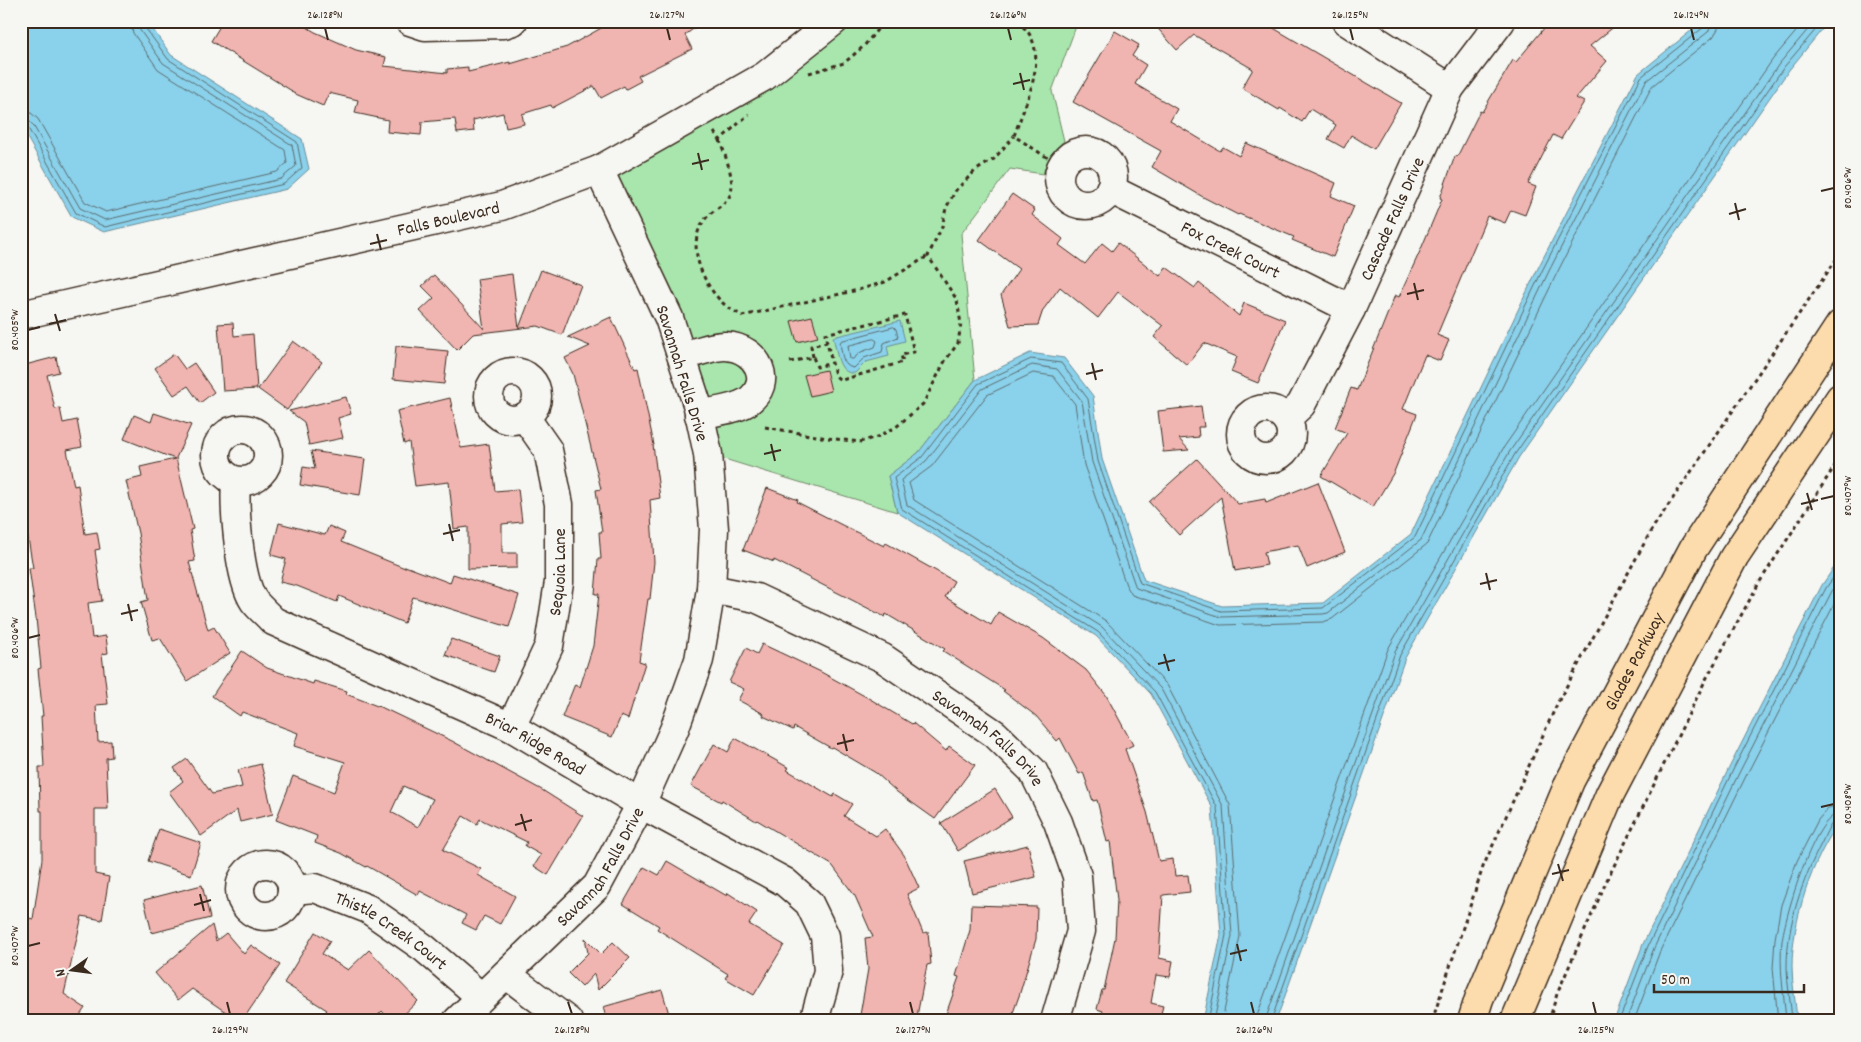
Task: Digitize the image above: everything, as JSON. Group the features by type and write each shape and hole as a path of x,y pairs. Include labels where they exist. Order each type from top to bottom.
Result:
{"main road":[{"name":"Glades Parkway","path":"1472,1021 1482,990 1575,772 1693,549 1840,325"},
{"path":"1515,1021 1610,794 1734,557 1840,398"}],"street":[{"path":"410,21 425,26 504,24 513,21"},
{"name":"Falls Boulevard","path":"21,315 502,206 599,170 765,76 834,21"},
{"path":"1346,21 1450,88"},
{"name":"Cascade Falls Drive","path":"1286,419 1301,405 1352,309 1450,88 1501,21"},
{"name":"Savannah Falls Drive","path":"459,1020 597,886 641,804 674,730 699,660 711,589 714,529 708,454 699,415 669,318 599,170"},
{"name":"Fox Creek Court","path":"1110,189 1352,309"},
{"path":"682,356 725,346 743,349 755,359 760,369 757,392 748,401 734,407 699,415"},
{"name":"Sequoia Lane","path":"511,726 549,646 559,582 559,504 550,459 548,450 525,417"},
{"name":"Briar Ridge Road","path":"236,481 234,501 244,577 254,600 273,621 511,726 641,804 785,882 809,903 825,936 828,971 814,1021"},
{"name":"Savannah Falls Drive","path":"711,589 756,598 883,658 995,734 1033,771 1058,822 1077,876 1081,931 1055,1021"},
{"name":"Thistle Creek Court","path":"292,890 315,888 368,909 424,948 481,997"},
{"path":"506,974 568,1021"}],"path":[{"path":"720,140 732,182 731,193 727,200 707,216 699,228 696,245 698,263 714,292 726,306 742,316 858,290 885,282 928,256 942,227 946,208 956,190 975,171 994,159 1014,136 1036,71 1037,59 1028,32 1016,21"},
{"path":"1014,136 1048,158"},
{"path":"1432,1021 1483,867 1558,702 1652,530 1840,254"},
{"path":"765,427 860,442 877,438 896,428 922,404 945,361 958,343 962,324 957,300 928,256"},
{"path":"906,315 914,352 901,355 903,362 842,380 838,379 834,374 832,363 825,334 906,315"},
{"path":"827,342 810,346 816,368 832,363"},
{"path":"790,362 814,356"},
{"path":"1548,1021 1557,994 1607,880 1705,681 1759,583 1840,458"}],"green space":[{"path":"834,21 1078,21 1052,91 1064,141 1050,156 1043,174 1010,169 961,234 975,380 918,453 888,476 897,512 708,454 599,170"}],"water":[{"path":"21,21 147,21 171,55 302,139 309,169 287,189 104,232 72,217 21,127"},
{"path":"1703,21 1829,21 1789,70 1519,457 1405,658 1276,1021 1203,1021 1221,935 1212,807 1151,694 1096,636 897,512 888,476 918,453 975,380 1030,353 1064,358 1093,396 1102,459 1144,580 1222,606 1323,603 1411,534 1539,266 1638,74"},
{"path":"900,321 905,341 887,346 889,356 866,362 855,373 849,373 841,366 833,337"},
{"path":"1840,559 1840,822 1821,853 1805,891 1800,910 1793,949 1792,967 1797,1021 1614,1021 1643,944 1730,766 1822,585"}],"building":[{"path":"223,21 297,21 315,32 356,50 386,57 384,66 447,73 447,69 468,67 468,72 510,62 510,64 567,47 614,21 704,21 685,35 692,49 638,76 641,81 626,89 624,86 601,98 594,86 552,108 551,105 522,114 524,124 506,128 503,113 473,120 474,131 457,133 455,119 422,122 421,135 387,132 388,120 355,113 358,100 329,93 323,106 291,92 211,41"},
{"path":"1151,21 1273,21 1270,26 1401,103 1374,149 1351,135 1344,148 1328,139 1336,125 1310,109 1302,122 1242,88 1253,69 1194,35 1177,50"},
{"path":"1550,21 1621,21 1590,46 1607,61 1576,98 1584,102 1561,139 1553,135 1528,184 1536,187 1525,215 1511,210 1505,223 1487,216 1437,335 1449,340 1440,361 1425,355 1403,409 1417,414 1394,472 1373,507 1321,476 1347,433 1335,428 1351,388 1357,390 1395,295 1399,297 1421,249 1442,199 1440,198 1455,156 1457,157 1480,111 1482,112 1513,60 1516,62"},
{"path":"1115,31 1139,45 1132,56 1146,65 1135,84 1177,109 1170,121 1220,151 1223,147 1239,156 1246,143 1336,183 1331,196 1354,206 1333,257 1292,240 1294,237 1238,215 1152,167 1161,151 1073,102"},
{"path":"1012,194 1035,210 1032,215 1063,239 1059,245 1085,264 1102,243 1112,251 1118,243 1160,276 1166,267 1195,288 1199,283 1239,316 1244,303 1285,320 1258,383 1231,372 1237,357 1204,343 1187,365 1154,337 1163,326 1118,292 1098,318 1060,287 1043,310 1038,325 1010,326 1001,295 1019,269 979,240"},
{"path":"541,270 581,285 562,335 538,326 473,334 457,350 420,311 434,298 422,286 434,275 484,329 477,279 512,274 519,328"},
{"path":"812,316 818,337 797,342 791,321"},
{"path":"611,317 635,369 638,368 654,445 660,498 650,500 654,562 650,599 648,599 639,661 645,663 628,719 621,716 612,737 562,717 575,684 580,687 593,646 599,594 595,594 598,559 601,559 599,532 602,532 596,490 601,489 573,374 565,358 590,346 568,337"},
{"path":"233,323 234,336 253,334 257,389 223,391 218,324"},
{"path":"293,341 322,362 287,410 258,389"},
{"path":"396,346 448,351 444,384 393,379"},
{"path":"174,354 185,369 194,363 214,392 200,403 188,386 174,395 155,368"},
{"path":"56,357 59,372 47,375 55,409 60,408 63,423 77,420 82,447 67,450 74,486 78,485 85,534 97,532 100,549 95,550 102,601 88,603 92,638 106,636 108,653 102,654 108,704 96,705 98,742 111,741 112,757 106,758 108,809 95,809 95,874 109,877 102,920 82,916 64,994 85,1008 76,1021 27,1021 21,1017 21,954 29,918 33,919 42,859 42,811 40,811 39,767 44,767 41,716 43,716 38,669 41,668 29,568 33,568 21,496 21,366"},
{"path":"826,370 831,391 810,396 804,375"},
{"path":"346,397 351,414 338,418 343,438 309,445 304,422 289,411"},
{"path":"450,398 461,448 489,444 495,491 518,489 522,522 502,524 502,553 517,553 517,568 468,569 468,527 454,529 449,482 415,486 409,442 404,444 397,411"},
{"path":"1201,406 1204,427 1198,427 1199,437 1179,439 1189,450 1163,452 1158,411"},
{"path":"154,413 191,425 176,458 193,529 190,530 195,561 189,562 208,630 214,627 230,653 187,681 160,638 152,640 141,602 148,600 138,533 126,481 142,477 140,467 175,459 124,439 134,415 151,422"},
{"path":"311,451 365,459 360,495 300,485 303,467 315,469"},
{"path":"1197,459 1238,504 1265,499 1266,503 1318,482 1345,552 1307,568 1298,545 1264,552 1267,565 1235,571 1221,497 1179,535 1149,502"},
{"path":"767,488 798,500 797,502 884,546 886,543 954,581 945,597 991,625 998,612 1043,638 1086,670 1106,695 1133,745 1125,749 1147,812 1159,861 1173,859 1175,876 1188,875 1190,892 1163,895 1159,958 1173,961 1170,977 1156,975 1151,1003 1163,1006 1159,1021 1100,1021 1103,1011 1097,1009 1102,990 1104,990 1115,938 1117,900 1110,841 1107,842 1097,800 1093,801 1083,772 1079,774 1060,738 1057,741 1036,716 1003,691 1005,690 943,651 945,649 886,614 885,617 774,560 774,562 743,550"},
{"path":"279,523 325,535 329,526 345,533 341,542 405,568 405,566 450,583 453,574 519,595 509,627 413,597 404,623 339,596 337,602 297,586 280,582 286,559 271,555"},
{"path":"451,639 500,656 494,672 445,655"},
{"path":"762,644 821,672 913,723 946,751 949,746 975,765 935,819 897,792 876,773 794,727 793,730 763,716 764,714 738,700 744,689 729,682 746,648 757,654"},
{"path":"242,651 267,668 313,684 314,681 347,691 346,694 385,709 452,741 542,790 583,816 548,875 534,866 541,855 525,846 527,842 480,819 477,824 463,816 443,850 481,869 478,875 515,896 500,924 484,916 476,930 462,923 466,915 420,891 418,895 367,866 315,843 317,836 276,820 293,776 334,792 345,762 294,746 298,733 242,712 240,716 212,696","holes":["403,786 433,799 418,827 391,812"]},
{"path":"735,738 789,768 787,770 833,797 835,794 852,804 844,816 876,836 885,829 904,855 919,888 907,894 923,933 928,932 931,964 927,965 916,1021 859,1021 868,969 865,938 873,937 855,896 832,865 722,800 721,802 691,786 714,744 728,752"},
{"path":"187,759 212,794 242,787 238,770 261,764 273,814 240,822 237,810 201,836 169,792 183,781 174,768"},
{"path":"995,789 1012,817 958,851 941,823"},
{"path":"159,829 201,843 191,875 148,861"},
{"path":"1028,845 1036,877 972,893 964,861"},
{"path":"667,861 727,896 728,893 757,912 749,924 784,945 754,995 725,978 728,974 657,929 659,926 623,904 644,867 659,875"},
{"path":"202,885 210,918 152,933 144,900"},
{"path":"971,905 1037,907 1036,939 1010,1021 957,1021 945,1017 959,977 956,976 970,930"},
{"path":"212,925 216,941 226,933 244,954 251,945 280,965 242,1021 239,1021 192,989 178,1000 155,973"},
{"path":"315,932 330,941 322,954 348,970 369,950 418,1001 397,1021 391,1021 382,1011 373,1021 317,1021 327,1010 284,983"},
{"path":"585,938 601,954 613,942 630,958 598,990 594,974 582,987 568,973 588,953"},
{"path":"662,990 671,1021 607,1021 603,1007"}]}
